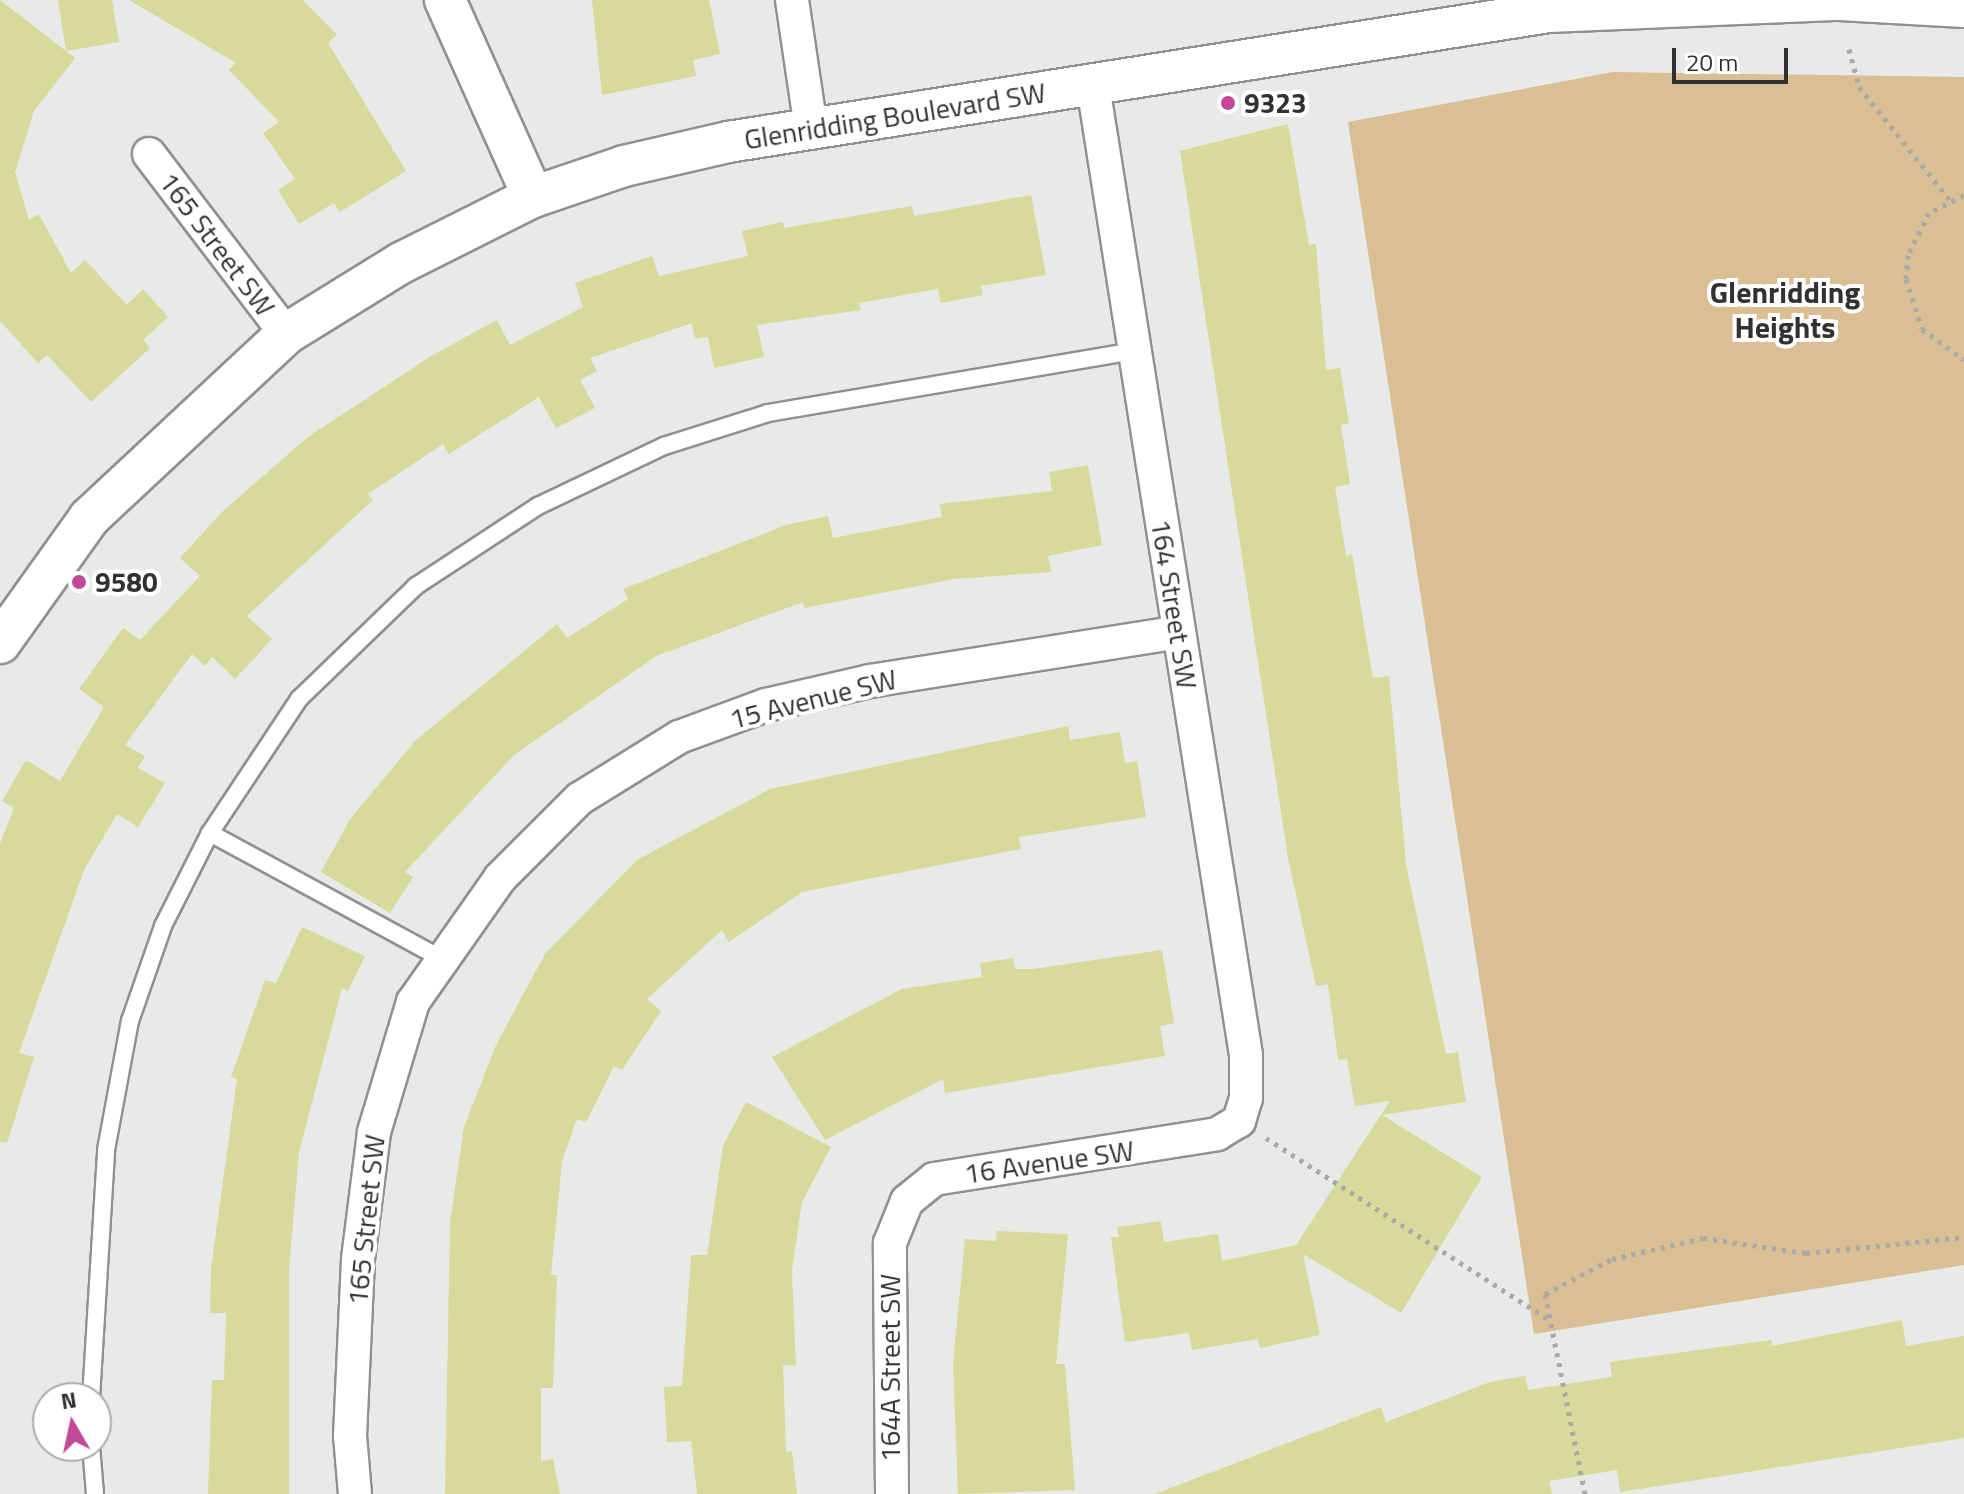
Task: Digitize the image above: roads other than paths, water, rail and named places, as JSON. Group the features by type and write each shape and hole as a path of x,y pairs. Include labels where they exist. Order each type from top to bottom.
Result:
{"street":[{"path":"445,0 533,197"},
{"path":"792,0 811,129"},
{"name":"Glenridding Boulevard SW","path":"0,643 89,518 286,334 401,263 533,197 624,166 811,129 1622,5 1840,0 1964,7"},
{"name":"164 Street SW","path":"1093,86 1246,1055 1239,1121"},
{"name":"165 Street SW","path":"149,154 286,334"},
{"name":"15 Avenue SW","path":"442,959 500,878 579,799 679,737 766,705 870,681 1178,632"},
{"name":"165 Street SW","path":"355,1494 350,1436 358,1259 374,1132 413,1002 442,959"},
{"name":"16 Avenue SW","path":"890,1243 907,1201 934,1179 1193,1140 1239,1121"},
{"name":"164A Street SW","path":"890,1243 892,1494"}],"lane":[{"path":"92,1382 106,1150 130,1021 163,926 210,833 299,699 416,586 538,506 664,446 768,413 1136,351"},
{"path":"210,833 442,959"},
{"path":"92,1462 95,1494"}],"place":[{"name":"9323","path":"1228,103"},
{"name":"9580","path":"79,582"}],"district":[{"name":"Glenridding Heights","path":"1785,309"}]}
